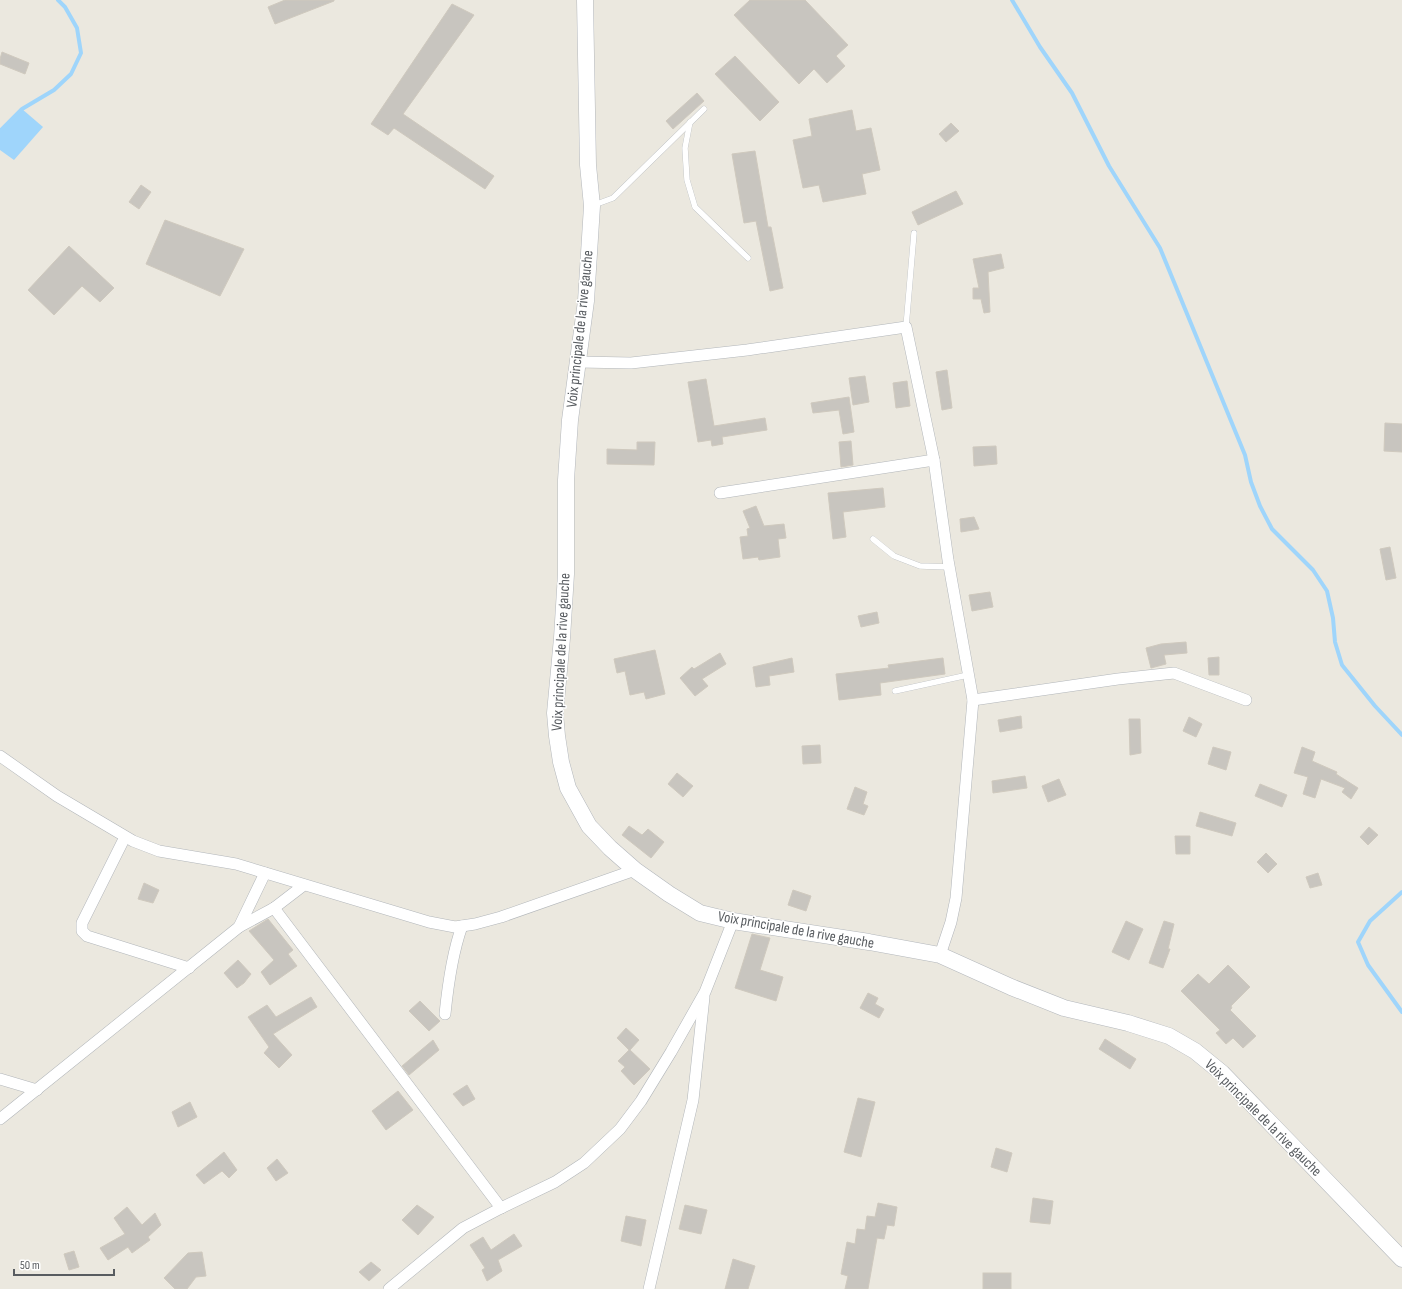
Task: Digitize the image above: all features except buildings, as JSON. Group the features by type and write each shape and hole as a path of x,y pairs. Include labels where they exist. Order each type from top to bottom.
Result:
{"street":[{"name":"Voix principale de la rive gauche","path":"584,0 588,158 592,206 586,300 570,420 566,480 566,574 555,713 561,762 568,788 585,820 610,848 635,870 668,894 700,912 733,921 869,942 940,955 1011,987 1064,1008 1128,1023 1169,1036 1195,1051 1222,1073 1402,1259"},
{"path":"578,362 631,363 708,355 906,327 934,460 950,567 973,700 956,898 951,922 940,955"},
{"path":"720,493 934,460"},
{"path":"973,700 1118,679 1174,673 1246,700"},
{"path":"0,756 56,796 125,837 159,851 236,864 429,922 454,927 501,917 635,870"},
{"path":"125,837 82,924 82,931 87,936 189,968"},
{"path":"239,927 265,873"},
{"path":"0,1119 239,927 274,908 304,885"},
{"path":"274,908 501,1208"},
{"path":"389,1289 463,1228 555,1182 584,1163 620,1129 641,1101 705,992 733,921"},
{"path":"445,1014 449,974 462,926"},
{"path":"649,1289 693,1100 705,992"},
{"path":"0,1079 37,1090"}],"lane":[{"path":"592,206 613,198 704,109"},
{"path":"690,122 685,148 687,180 696,207 748,258"},
{"path":"906,327 914,233"},
{"path":"873,538 894,556 920,566 950,567"},
{"path":"895,691 968,675"}],"water":[{"path":"22,109 43,127 14,160 0,150 0,131"}],"waterway":[{"path":"0,131 22,109 54,90 71,74 81,53 77,28 65,7 58,0"},
{"path":"1012,0 1040,47 1072,93 1109,166 1160,248 1245,455 1251,482 1260,506 1272,529 1313,570 1327,591 1333,618 1335,642 1342,665 1375,706 1402,735"},
{"path":"1402,892 1370,921 1358,942 1368,965 1402,1012"}]}
